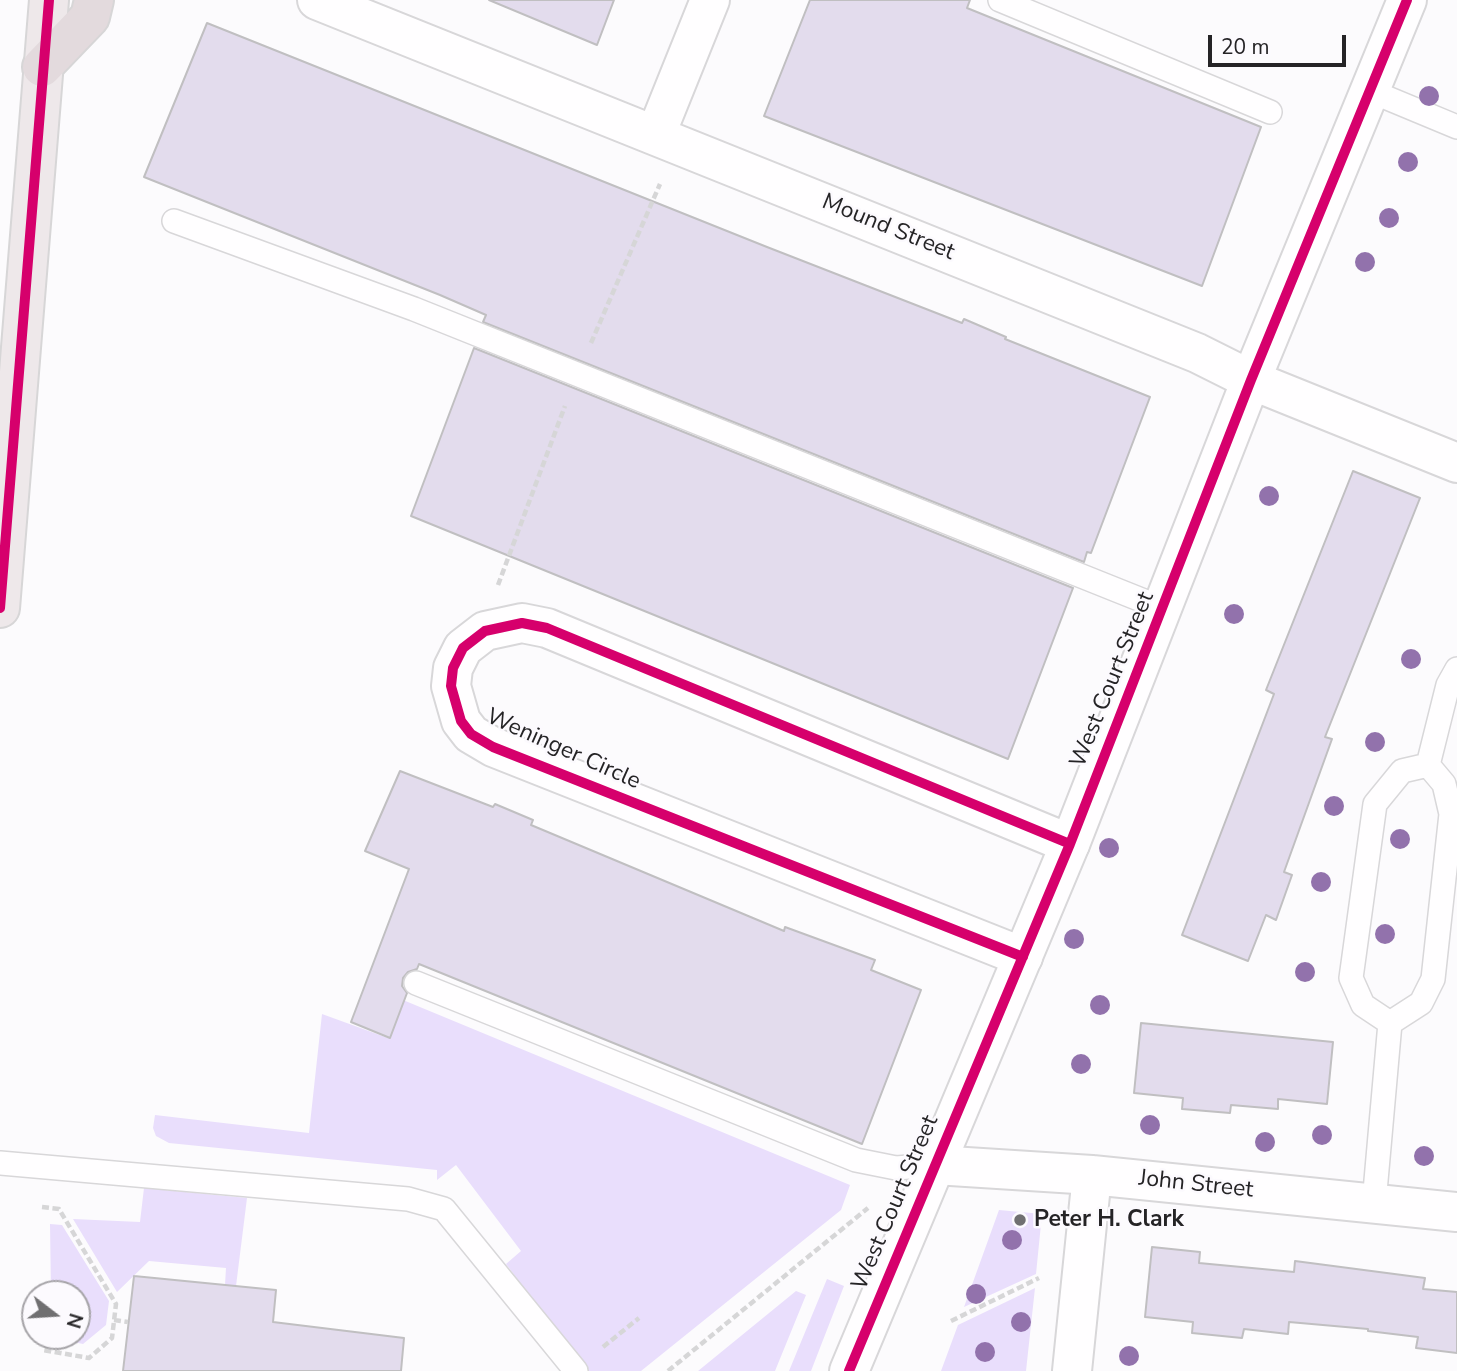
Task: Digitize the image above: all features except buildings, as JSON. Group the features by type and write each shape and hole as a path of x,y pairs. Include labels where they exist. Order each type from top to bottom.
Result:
{"highway":[{"path":"42,67 90,17 94,0"}],"main road":[{"path":"0,608 13,310 49,0"}],"street":[{"name":"Mound Street","path":"317,0 1197,353 1251,380 1457,463"},
{"path":"656,134 710,0"},
{"name":"West Court Street","path":"849,1371 1070,844 1164,609 1251,380 1407,0"},
{"name":"Weninger Circle","path":"1023,957 493,747 471,734 461,721 451,686 453,668 463,648 485,631 522,623 547,628 1070,844"},
{"name":"John Street","path":"935,1164 1092,1175 1457,1212"},
{"path":"1072,1371 1092,1175"}],"lane":[{"path":"1000,0 1270,113"},
{"path":"1368,90 1457,127"},
{"path":"174,221 439,318 1164,609"},
{"path":"1428,765 1448,685 1457,669"},
{"path":"1390,1023 1421,1003 1433,979 1451,814 1444,784 1428,765"},
{"path":"1390,1023 1363,1005 1351,978 1374,804 1402,771 1428,765"},
{"path":"416,984 856,1160 896,1168 935,1164"},
{"path":"1374,1203 1390,1023"},
{"path":"0,1163 408,1199 444,1209 576,1371"}],"path":[{"path":"668,1371 871,1206"},
{"path":"42,1207 59,1209 116,1304 112,1338 89,1358 43,1350"},
{"path":"951,1321 1040,1277"},
{"path":"576,1371 639,1318"},
{"path":"114,1320 128,1322"}],"shaded area":[{"path":"403,1000 850,1185 841,1210 641,1371 586,1371 506,1264 521,1251 456,1165 437,1180 437,1170 169,1143 156,1136 153,1128 155,1115 309,1133 322,1014 388,1038"},
{"path":"144,1188 247,1198 236,1286 225,1285 226,1268 149,1261 117,1292 73,1219 140,1222"},
{"path":"999,1210 1042,1214 1036,1274 964,1307"},
{"path":"50,1224 62,1225 109,1301 106,1325 91,1337 91,1280 51,1280"},
{"path":"827,1279 844,1286 811,1371 789,1371"},
{"path":"1035,1288 1026,1371 941,1371 958,1325"},
{"path":"796,1291 806,1295 775,1371 698,1371"}],"cycle path":[{"path":"0,608 49,0"},
{"path":"849,1371 1070,844 1251,380 1407,0"},
{"path":"1023,957 493,747 471,734 461,721 451,686 453,668 463,648 485,631 522,623 547,628 1070,844"}],"place":[{"name":"Peter H. Clark","path":"1020,1220"}]}
